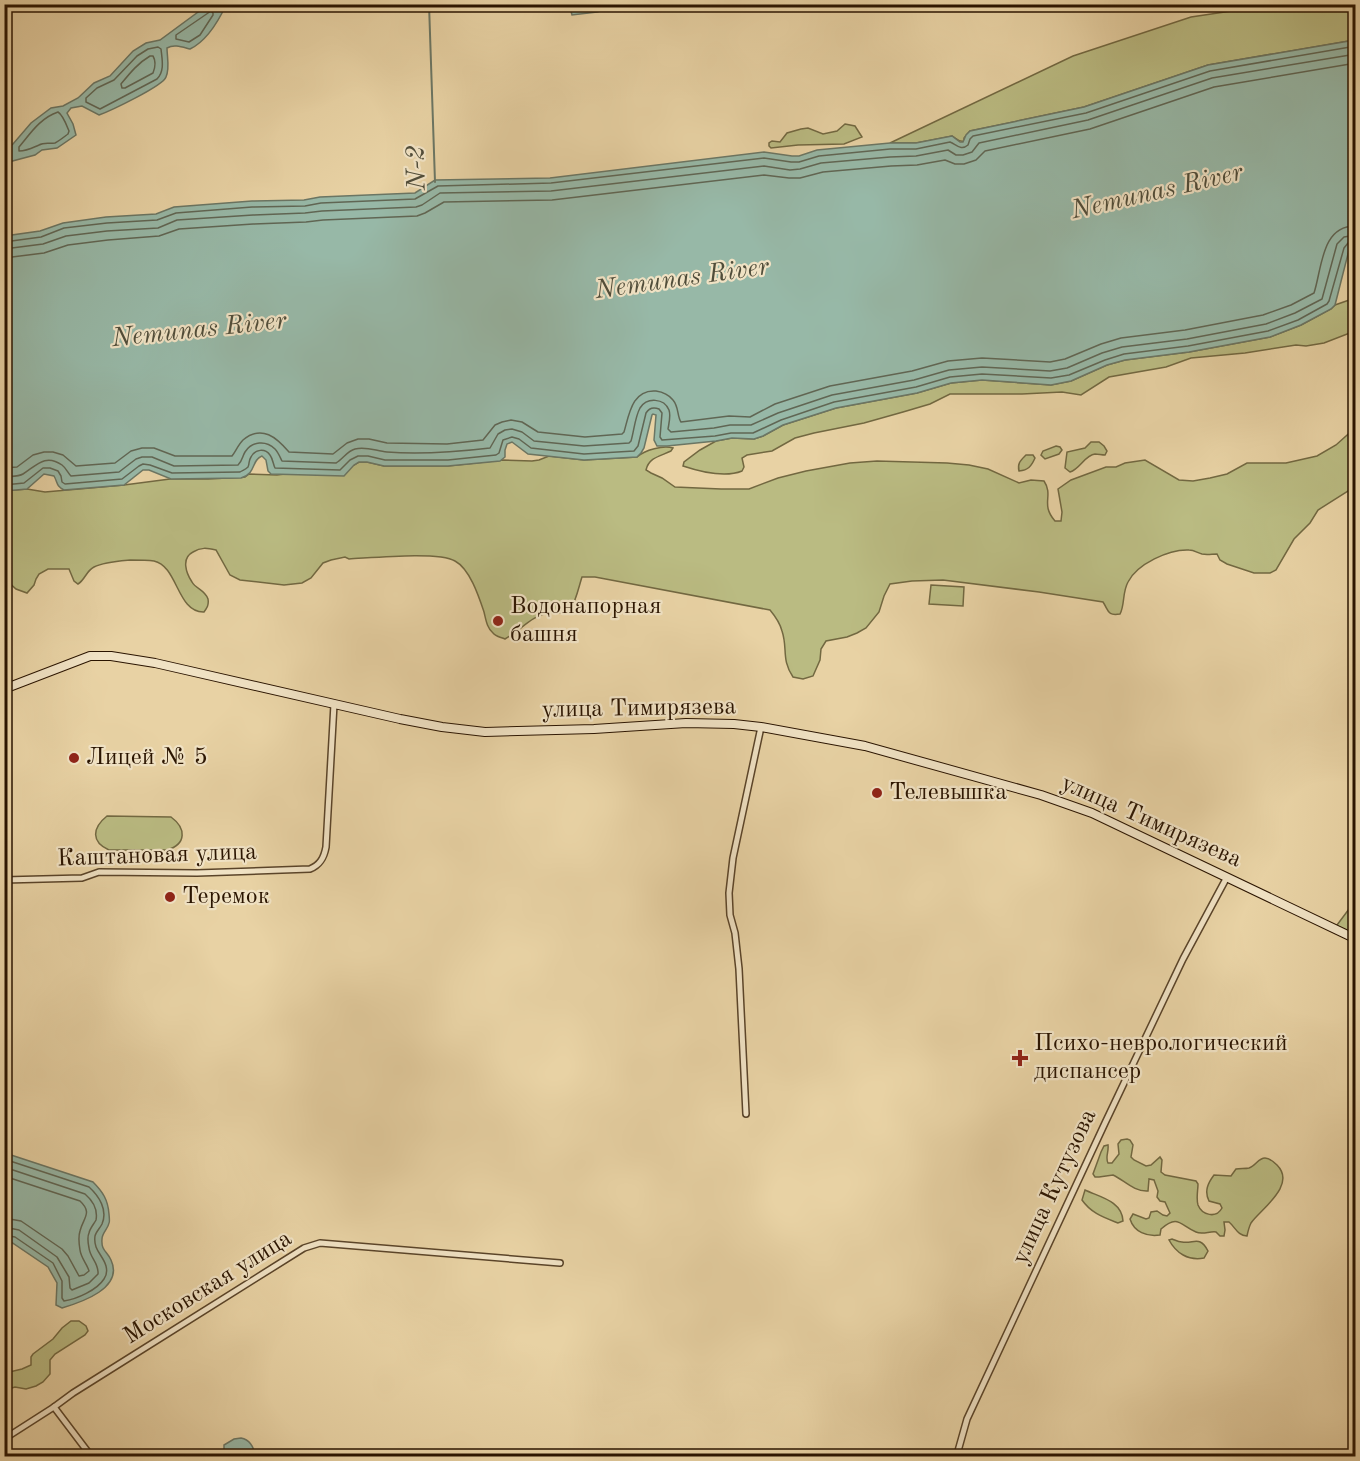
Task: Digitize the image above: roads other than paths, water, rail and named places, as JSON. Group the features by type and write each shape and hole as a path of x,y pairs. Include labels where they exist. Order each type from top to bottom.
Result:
{"main road":[{"name":"улица Тимирязева","path":"4,689 81,659 100,655 155,663 442,727 485,732 594,729 686,723 734,724 865,746 1041,795 1092,813 1356,939"}],"street":[{"name":"Каштановая улица","path":"4,880 82,878 99,872 197,873 310,869 319,864 326,847 334,704"},
{"path":"746,1114 739,969 735,933 730,915 729,893 733,858 761,727"},
{"name":"улица Кутузова","path":"958,1451 967,1419 1110,1113 1183,959 1227,877"},
{"name":"Московская улица","path":"4,1438 304,1248 320,1243 560,1263"},
{"path":"54,1407 91,1456"}],"water":[{"path":"209,4 226,5 211,30 196,46 190,49 175,46 167,48 168,70 163,81 136,98 99,115 82,106 71,108 67,113 76,135 57,148 42,150 35,155 5,163 5,150 31,123 51,108 63,106 78,98 94,83 110,76 133,51 146,43 160,40"},
{"path":"577,5 623,5 597,12 572,15 570,8"},
{"name":"Nemunas River","path":"1355,40 1355,249 1349,250 1335,305 1301,325 1270,337 1189,352 1125,360 1107,365 1071,381 1051,385 982,380 951,383 917,393 836,408 783,425 754,439 732,438 657,446 654,440 656,415 653,414 644,448 637,457 584,460 528,454 512,442 507,444 505,457 500,461 448,466 384,466 359,462 344,476 271,474 262,456 256,460 252,470 241,478 171,479 149,470 143,470 124,485 64,490 58,486 54,476 44,474 27,489 5,491 5,236 40,231 63,223 106,217 156,214 174,207 415,193 435,180 550,178 764,152 799,156 817,150 890,143 916,143 952,136 963,142 970,131 1084,107 1208,65"},
{"path":"1355,255 1355,300 1349,294"},
{"path":"5,1153 93,1182 102,1193 106,1200 109,1220 102,1243 103,1249 111,1260 113,1270 112,1278 106,1286 90,1298 62,1308 56,1305 57,1283 48,1267 5,1240"},
{"path":"241,1438 251,1445 255,1456 226,1456 224,1445"}],"waterway":[{"name":"N-2","path":"429,4 435,182"}],"place":[{"name":"Водонапорная башня","path":"498,621"},
{"name":"Лицей № 5","path":"74,758"},
{"name":"Телевышка","path":"877,793"},
{"name":"Теремок","path":"170,897"},
{"name":"Психо-неврологический диспансер","path":"1020,1058"}]}
